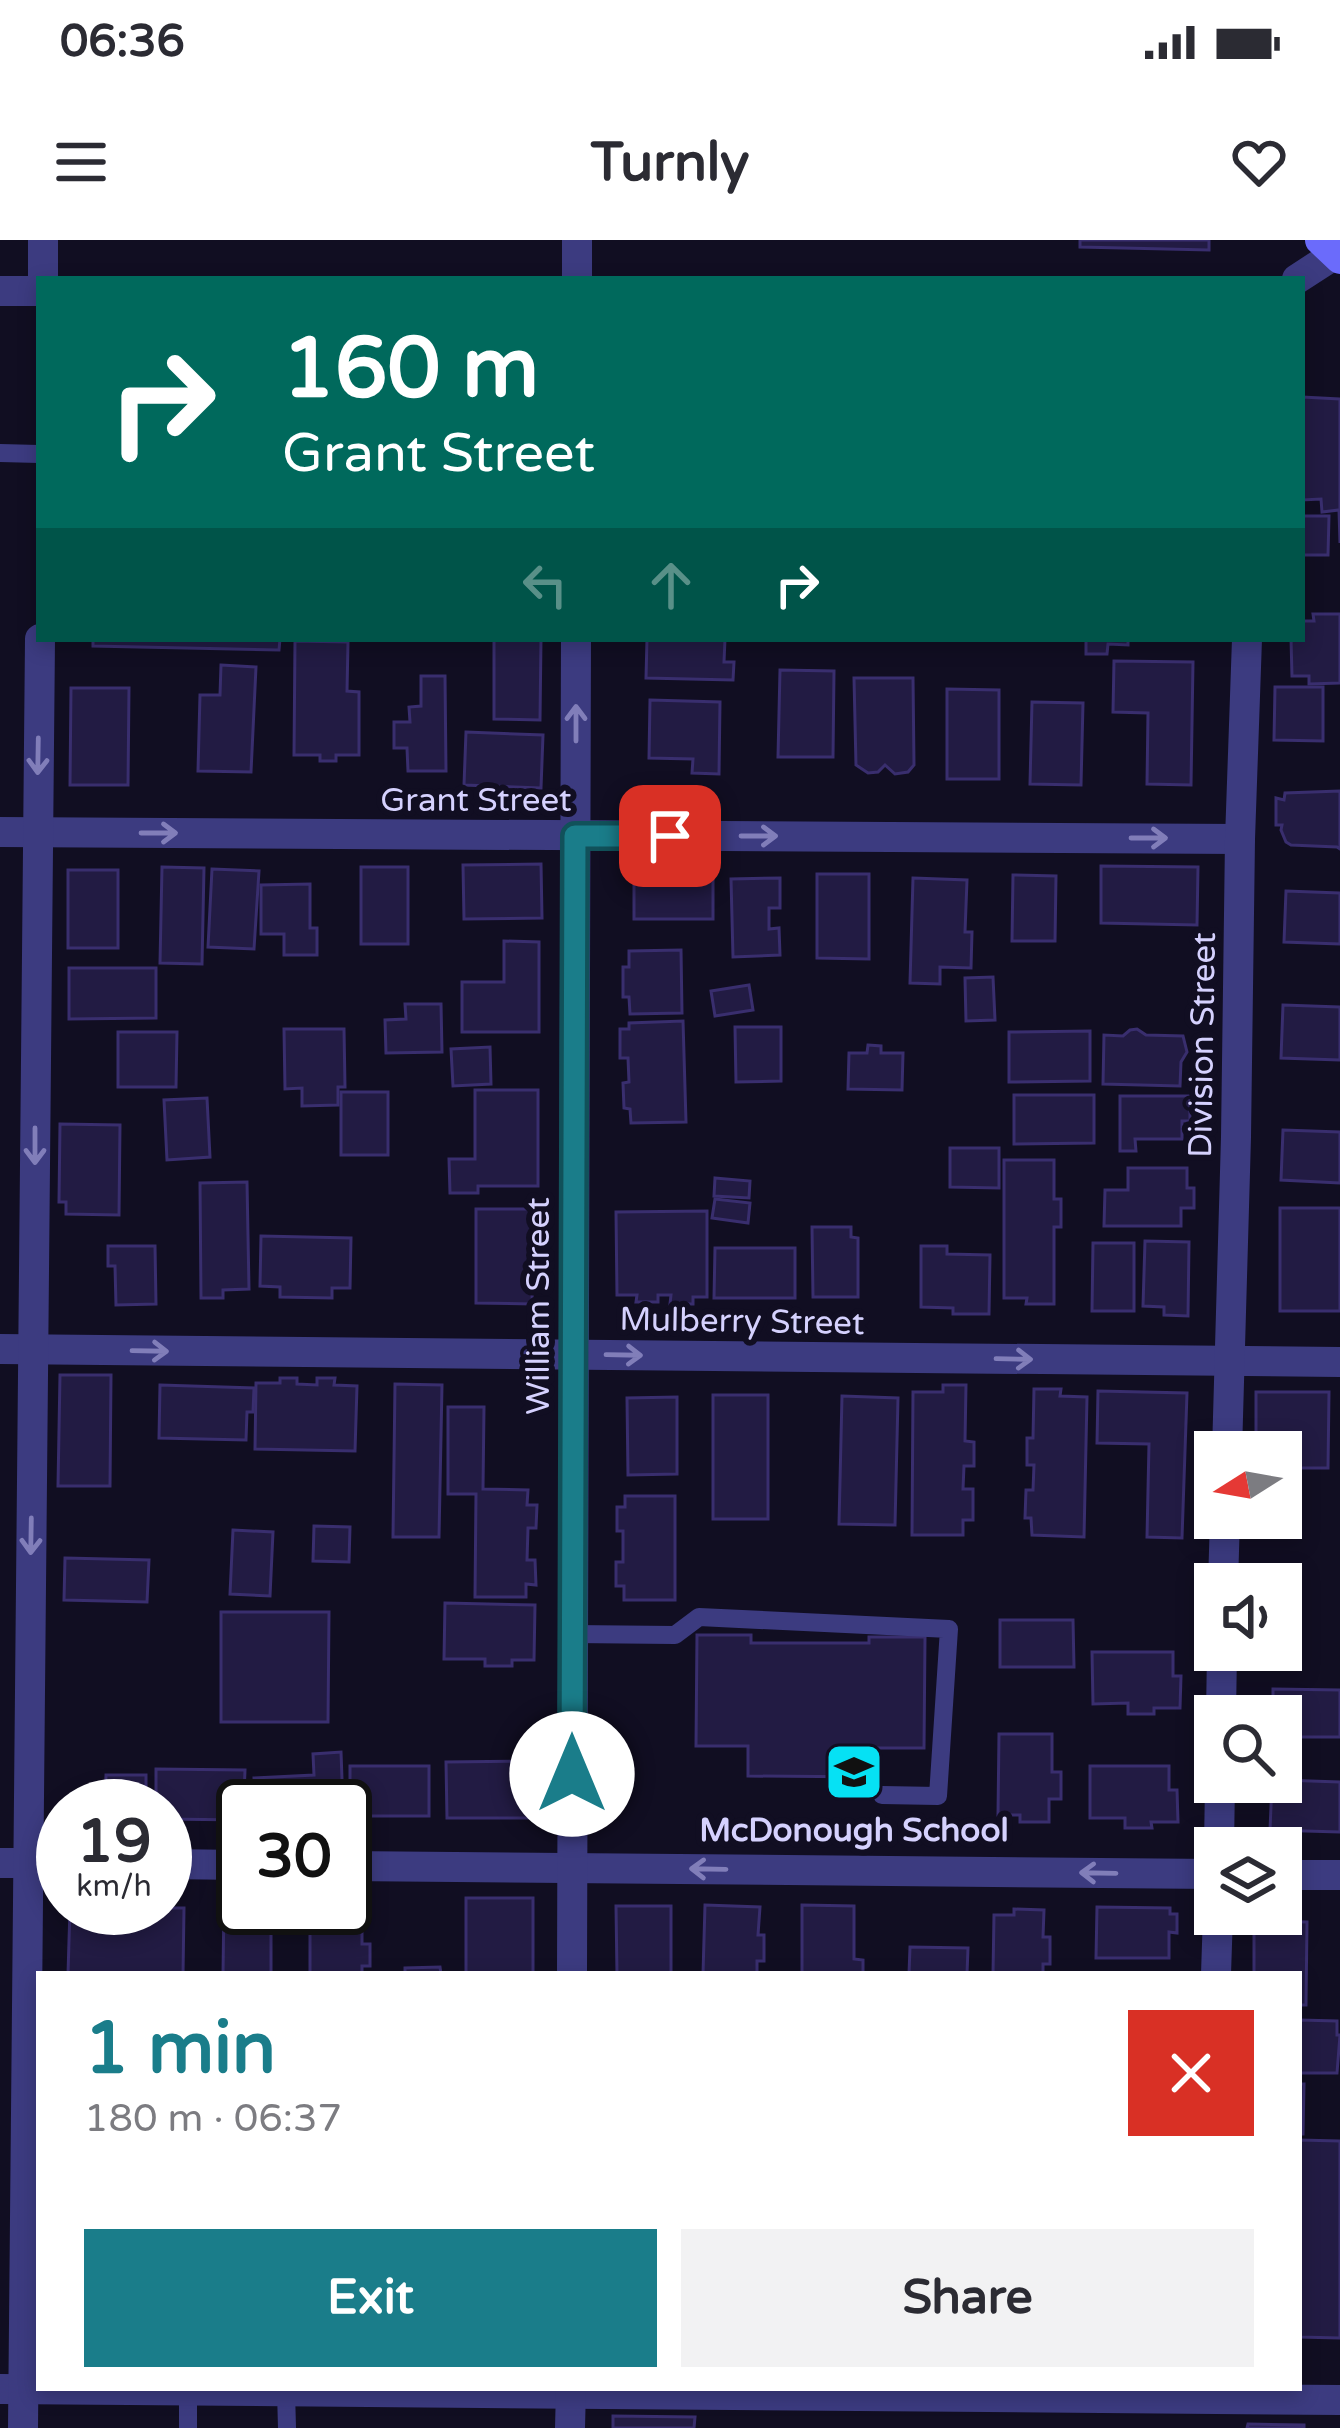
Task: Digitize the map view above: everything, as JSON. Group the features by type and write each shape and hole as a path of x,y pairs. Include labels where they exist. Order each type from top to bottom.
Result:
{"street":[{"path":"43,276 44,240"},
{"path":"577,240 577,276"},
{"path":"1301,276 1331,251"},
{"path":"0,291 36,291"},
{"path":"23,2428 12,2389 14,1863 33,1350 40,642"},
{"name":"William Street","path":"572,1971 576,642"},
{"name":"Division Street","path":"1228,1431 1247,642"},
{"name":"Grant Street","path":"0,832 1240,839"},
{"name":"Mulberry Street","path":"0,1349 1340,1362"},
{"path":"372,1866 1194,1874"},
{"path":"1302,1875 1340,1875"},
{"path":"1216,1971 1217,1935"},
{"path":"286,2391 571,2391 1206,2405 1340,2400"},
{"path":"570,2428 571,2391"}],"lane":[{"path":"0,453 36,454"},
{"path":"572,1634 676,1635 699,1617 950,1629 938,1796 882,1795"},
{"path":"188,2391 188,2428"},
{"path":"286,2391 287,2428"}],"building":[{"path":"1080,240 1209,240 1209,250 1080,247"},
{"path":"1305,397 1340,399 1340,543 1339,510 1322,512 1321,499 1305,500"},
{"path":"1305,516 1329,516 1328,555 1305,555"},
{"path":"1313,614 1340,614 1340,683 1309,684 1309,676 1292,676 1291,642 1305,642 1305,621 1314,621"},
{"path":"93,642 280,642 279,650 93,646"},
{"path":"295,642 348,642 347,691 359,692 359,755 320,761 320,755 294,755"},
{"path":"494,642 541,642 540,720 494,719"},
{"path":"647,642 725,642 724,662 734,662 733,680 646,678"},
{"path":"1086,642 1128,642 1108,644 1107,654 1086,654"},
{"path":"1114,661 1193,662 1191,785 1147,784 1148,713 1113,712"},
{"path":"221,665 256,667 251,772 198,771 200,695 220,695"},
{"path":"780,670 834,671 833,757 778,757"},
{"path":"421,676 445,676 446,771 408,771 407,748 394,748 394,722 410,722 409,707 421,706"},
{"path":"854,678 913,678 914,765 908,772 895,774 885,765 868,773 856,765"},
{"path":"1275,687 1323,687 1323,741 1274,740"},
{"path":"71,688 129,688 128,785 70,785"},
{"path":"947,689 999,690 999,779 947,779"},
{"path":"650,700 720,702 719,774 692,773 693,759 649,758"},
{"path":"1032,702 1083,703 1081,785 1030,784"},
{"path":"466,732 543,735 541,788 464,785"},
{"path":"1340,791 1340,849 1286,842 1282,825 1276,825 1276,798 1284,800 1285,793"},
{"path":"541,864 542,918 464,919 463,865"},
{"path":"1101,866 1198,867 1197,925 1101,923"},
{"path":"162,867 204,868 202,964 160,963"},
{"path":"361,867 408,867 408,944 361,944"},
{"path":"212,869 259,871 254,949 208,947"},
{"path":"634,869 713,869 713,919 634,919"},
{"path":"68,870 118,870 118,948 68,948"},
{"path":"817,874 869,874 869,959 817,958"},
{"path":"1013,875 1056,876 1055,941 1012,941"},
{"path":"780,878 780,908 769,908 769,929 779,928 780,955 733,957 731,879"},
{"path":"913,878 967,880 965,932 972,932 971,968 940,967 940,984 910,983"},
{"path":"310,884 310,928 317,928 317,955 284,955 284,934 261,934 261,885"},
{"path":"1286,891 1340,893 1340,944 1284,942"},
{"path":"504,941 539,942 539,1032 462,1032 462,982 504,982"},
{"path":"681,950 682,1013 630,1014 629,997 623,997 623,967 629,967 629,951"},
{"path":"69,968 156,968 156,1018 69,1019"},
{"path":"993,977 995,1020 966,1021 965,978"},
{"path":"749,985 753,1010 715,1016 711,991"},
{"path":"405,1004 441,1004 442,1052 386,1053 385,1020 406,1019"},
{"path":"1283,1005 1340,1007 1340,1060 1281,1058"},
{"path":"683,1021 686,1122 631,1123 630,1109 624,1108 628,1058 620,1058 620,1029 629,1029 629,1023"},
{"path":"735,1027 781,1027 781,1081 736,1082"},
{"path":"284,1029 344,1029 345,1087 338,1087 338,1105 302,1106 302,1088 285,1089"},
{"path":"1137,1029 1146,1035 1183,1036 1187,1052 1181,1062 1180,1086 1103,1084 1104,1035 1123,1036"},
{"path":"1090,1031 1090,1081 1009,1082 1009,1032"},
{"path":"118,1032 177,1032 176,1087 118,1087"},
{"path":"868,1045 881,1046 881,1053 903,1053 902,1090 848,1089 849,1053 867,1053"},
{"path":"490,1047 491,1084 453,1086 451,1049"},
{"path":"475,1090 538,1090 538,1186 478,1186 478,1193 450,1193 449,1159 475,1159"},
{"path":"341,1092 388,1092 388,1155 341,1155"},
{"path":"1014,1095 1094,1095 1094,1143 1014,1144"},
{"path":"1120,1096 1190,1096 1190,1121 1182,1121 1182,1139 1135,1139 1136,1151 1120,1151"},
{"path":"207,1098 210,1157 167,1160 164,1100"},
{"path":"60,1124 120,1125 119,1215 66,1214 66,1202 59,1202"},
{"path":"1283,1130 1340,1132 1340,1183 1281,1180"},
{"path":"950,1148 999,1148 999,1188 950,1187"},
{"path":"1004,1160 1054,1160 1054,1199 1061,1199 1061,1227 1054,1227 1054,1304 1004,1298"},
{"path":"1128,1168 1187,1168 1194,1208 1181,1208 1181,1226 1104,1226 1105,1190 1128,1190"},
{"path":"715,1178 750,1181 749,1198 714,1196"},
{"path":"247,1182 249,1289 223,1290 223,1298 201,1298 200,1183"},
{"path":"715,1199 750,1203 748,1223 712,1218"},
{"path":"1280,1208 1340,1208 1340,1311 1280,1311"},
{"path":"476,1209 533,1209 532,1304 476,1303"},
{"path":"707,1211 707,1297 693,1297 693,1304 670,1304 671,1295 658,1295 658,1302 636,1302 637,1295 617,1295 616,1212"},
{"path":"812,1227 851,1227 851,1237 858,1238 858,1297 813,1297"},
{"path":"261,1236 351,1238 350,1288 332,1288 332,1298 280,1297 280,1287 260,1286"},
{"path":"1145,1241 1189,1242 1188,1316 1164,1315 1164,1307 1143,1306"},
{"path":"1093,1243 1134,1243 1134,1311 1092,1311"},
{"path":"108,1246 155,1246 156,1304 116,1305 115,1266 108,1266"},
{"path":"921,1246 947,1246 947,1254 990,1255 989,1314 953,1314 953,1308 921,1307"},
{"path":"715,1248 795,1248 795,1298 714,1298"},
{"path":"60,1375 111,1375 110,1486 58,1486"},
{"path":"280,1378 317,1385 317,1378 335,1378 334,1385 357,1386 355,1451 255,1449 256,1383 280,1383"},
{"path":"395,1384 442,1385 439,1537 393,1537"},
{"path":"160,1385 254,1388 246,1440 159,1438"},
{"path":"943,1385 966,1385 965,1441 974,1442 974,1466 964,1466 963,1489 973,1489 973,1520 963,1520 963,1535 912,1535 913,1392 943,1392"},
{"path":"1034,1389 1061,1389 1060,1396 1087,1397 1084,1537 1032,1535 1031,1518 1025,1518 1026,1490 1033,1490 1034,1465 1027,1465 1027,1438 1033,1438"},
{"path":"1098,1391 1187,1393 1182,1538 1147,1537 1149,1444 1097,1443"},
{"path":"1256,1392 1329,1392 1328,1468 1302,1468 1302,1431 1256,1431"},
{"path":"713,1395 768,1395 768,1519 713,1519"},
{"path":"842,1396 898,1398 895,1525 839,1524"},
{"path":"677,1397 677,1474 628,1475 627,1398"},
{"path":"448,1407 484,1407 483,1489 528,1490 527,1505 537,1505 536,1528 528,1528 527,1560 535,1560 536,1585 526,1584 526,1597 475,1597 476,1494 448,1494"},
{"path":"625,1496 675,1496 675,1600 624,1600 624,1586 616,1586 616,1562 623,1562 617,1507 625,1507"},
{"path":"314,1526 350,1527 349,1562 313,1561"},
{"path":"233,1530 273,1532 270,1596 230,1594"},
{"path":"65,1558 149,1560 147,1602 64,1600"},
{"path":"445,1603 535,1605 534,1660 485,1666 485,1659 444,1659"},
{"path":"221,1612 329,1612 328,1722 221,1722"},
{"path":"1000,1620 1073,1620 1074,1667 1000,1667"},
{"path":"697,1635 751,1635 751,1643 869,1643 869,1637 925,1637 924,1748 874,1748 875,1777 748,1776 748,1746 696,1746"},
{"path":"1092,1652 1173,1652 1173,1676 1181,1676 1180,1708 1128,1714 1128,1703 1093,1704"},
{"path":"1273,1689 1340,1690 1340,1737 1302,1737 1302,1695 1273,1695"},
{"path":"999,1734 1052,1734 1052,1772 1061,1772 1061,1799 1049,1799 1049,1822 1020,1822 1020,1815 998,1815"},
{"path":"341,1752 342,1779 254,1779 314,1775 313,1754"},
{"path":"538,1761 538,1818 447,1818 446,1762"},
{"path":"350,1766 429,1766 429,1816 372,1816 372,1779 350,1779"},
{"path":"1090,1766 1169,1766 1169,1790 1177,1790 1178,1822 1125,1828 1125,1818 1090,1818"},
{"path":"156,1769 245,1770 245,1779 216,1779 216,1820 192,1819 192,1779 156,1779"},
{"path":"106,1775 146,1775 146,1779 106,1779"},
{"path":"1302,1781 1340,1782 1340,1832 1270,1827 1271,1803 1302,1803"},
{"path":"466,1898 533,1898 533,1971 466,1971"},
{"path":"705,1905 760,1907 758,1935 764,1935 764,1961 757,1961 757,1971 703,1971"},
{"path":"802,1905 854,1906 854,1959 863,1960 863,1971 802,1971"},
{"path":"616,1906 671,1906 671,1971 617,1971"},
{"path":"1097,1907 1170,1908 1170,1914 1177,1914 1177,1933 1169,1932 1169,1958 1096,1958"},
{"path":"1014,1909 1044,1910 1043,1937 1050,1937 1050,1964 1043,1964 1043,1971 993,1971 994,1915 1014,1915"},
{"path":"1302,1922 1307,1922 1306,2005 1302,2005 1302,1971 1254,1971 1254,1935 1302,1935"},
{"path":"69,1935 184,1935 183,1971 68,1971"},
{"path":"224,1935 271,1935 271,1971 223,1971"},
{"path":"310,1935 362,1935 362,1944 370,1944 370,1966 362,1966 362,1971 310,1971"},
{"path":"910,1947 968,1948 967,1971 909,1971"},
{"path":"440,1967 441,1971 405,1971"},
{"path":"1302,2020 1337,2021 1337,2073 1302,2073"},
{"path":"1302,2140 1340,2141 1340,2338 1302,2337"},
{"path":"613,2416 695,2417 694,2428 613,2428"},
{"path":"1248,2424 1304,2425 1304,2428 1247,2428"}],"place":[{"name":"McDonough School","path":"854,1772"}],"route":[{"path":"572,1774 575,836 670,836"}]}
